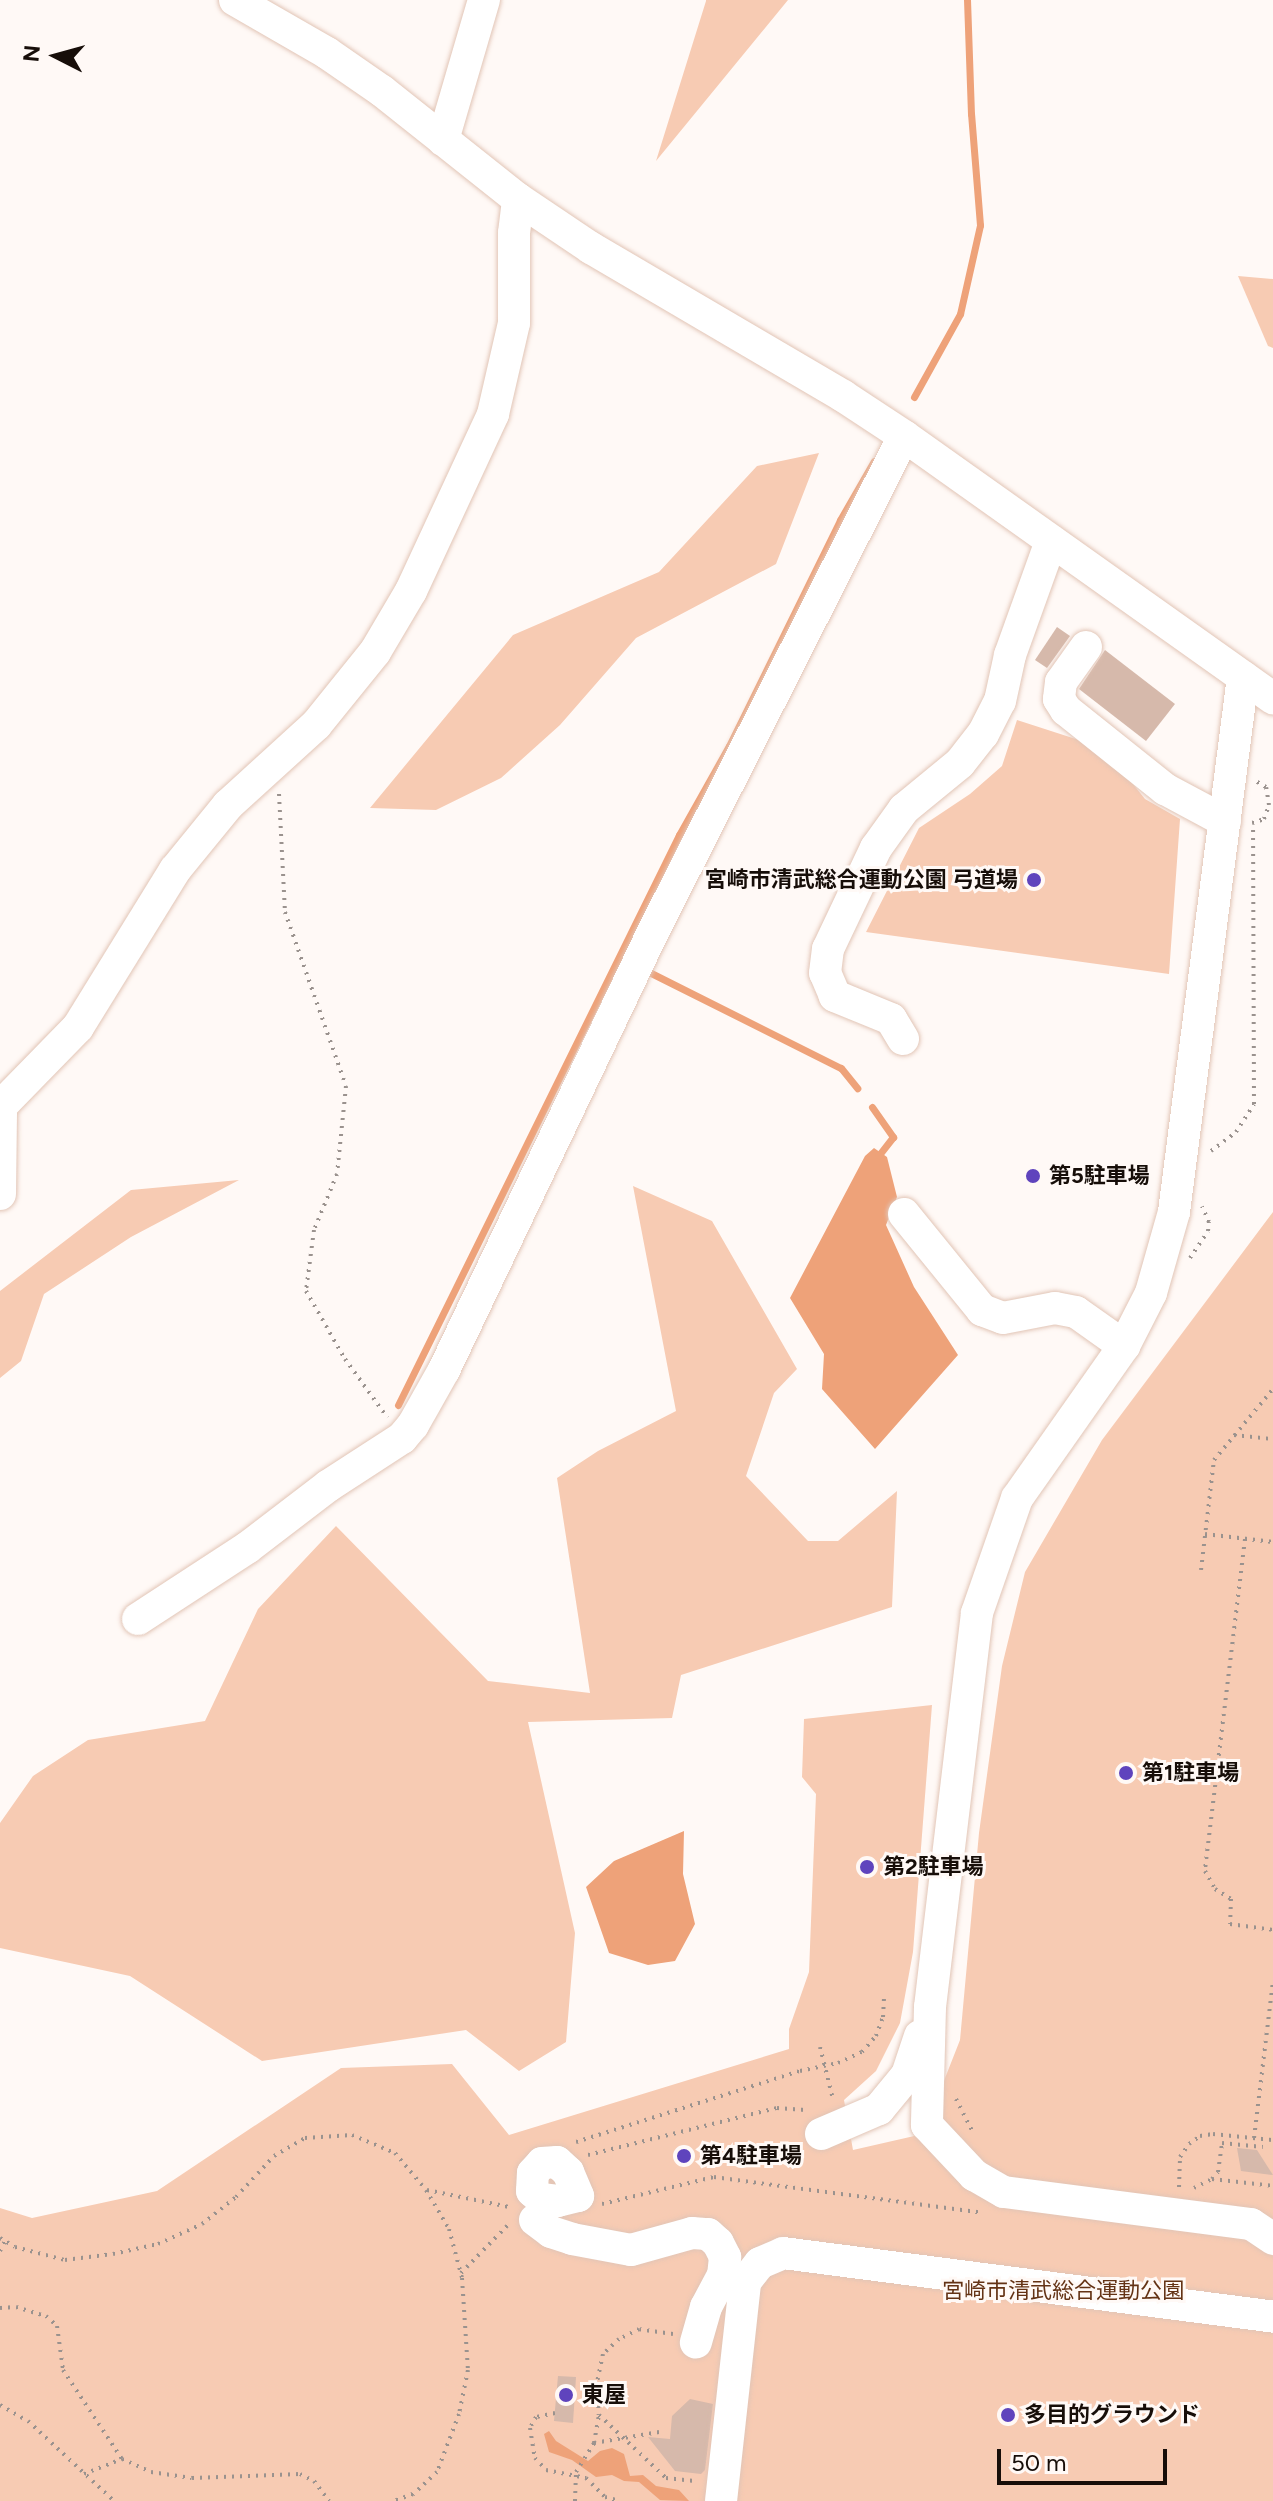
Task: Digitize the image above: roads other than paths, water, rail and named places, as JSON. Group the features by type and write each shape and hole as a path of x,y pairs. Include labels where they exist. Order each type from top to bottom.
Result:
{"street":[{"path":"235,0 327,53 382,91 518,199 674,299 843,396 904,436 1273,698"},
{"path":"443,140 484,0"},
{"path":"0,1194 1,1106 78,1027 175,870 228,805 316,725 375,652 411,591 493,414 514,323 514,233 518,199"},
{"path":"138,1619 247,1548 328,1486 402,1438 413,1425 444,1370 655,928 904,436"},
{"path":"903,1039 891,1019 835,996 825,973 828,949 876,848 904,809 960,763 983,734 1000,701 1010,655 1051,541"},
{"path":"1086,647 1061,682 1059,699 1066,710 1165,789 1239,822"},
{"path":"1243,677 1239,822 1174,1212 1151,1293 1124,1346 1017,1498 977,1613 930,2007 937,2109 974,2175 1004,2192 1251,2224 1273,2239"},
{"path":"904,1214 982,1310 1003,1318 1055,1308 1076,1312 1124,1346"},
{"path":"930,2007 907,2075 879,2109 826,2119 912,2121 937,2109"},
{"path":"529,2215 561,2236 603,2247 631,2250 692,2233 708,2234 718,2243 725,2257 723,2275 706,2307 696,2343"},
{"path":"722,2492 745,2282 760,2263 783,2253 1273,2317"}],"waterway":[{"path":"914,397 960,314 980,225 971,114 967,0"},
{"path":"398,1405 679,835 729,746 840,520 874,461"},
{"path":"645,970 841,1068 857,1088"},
{"path":"872,1107 893,1137 879,1155"}],"place":[{"name":"宮崎市清武総合運動公園 弓道場","path":"1034,880"},
{"name":"第5駐車場","path":"1033,1176"},
{"name":"第1駐車場","path":"1126,1773"},
{"name":"第2駐車場","path":"867,1867"},
{"name":"第4駐車場","path":"684,2156"},
{"name":"東屋","path":"566,2395"},
{"name":"多目的グラウンド","path":"1008,2415"}],"park label":[{"name":"宮崎市清武総合運動公園","path":"1063,2291"}]}
